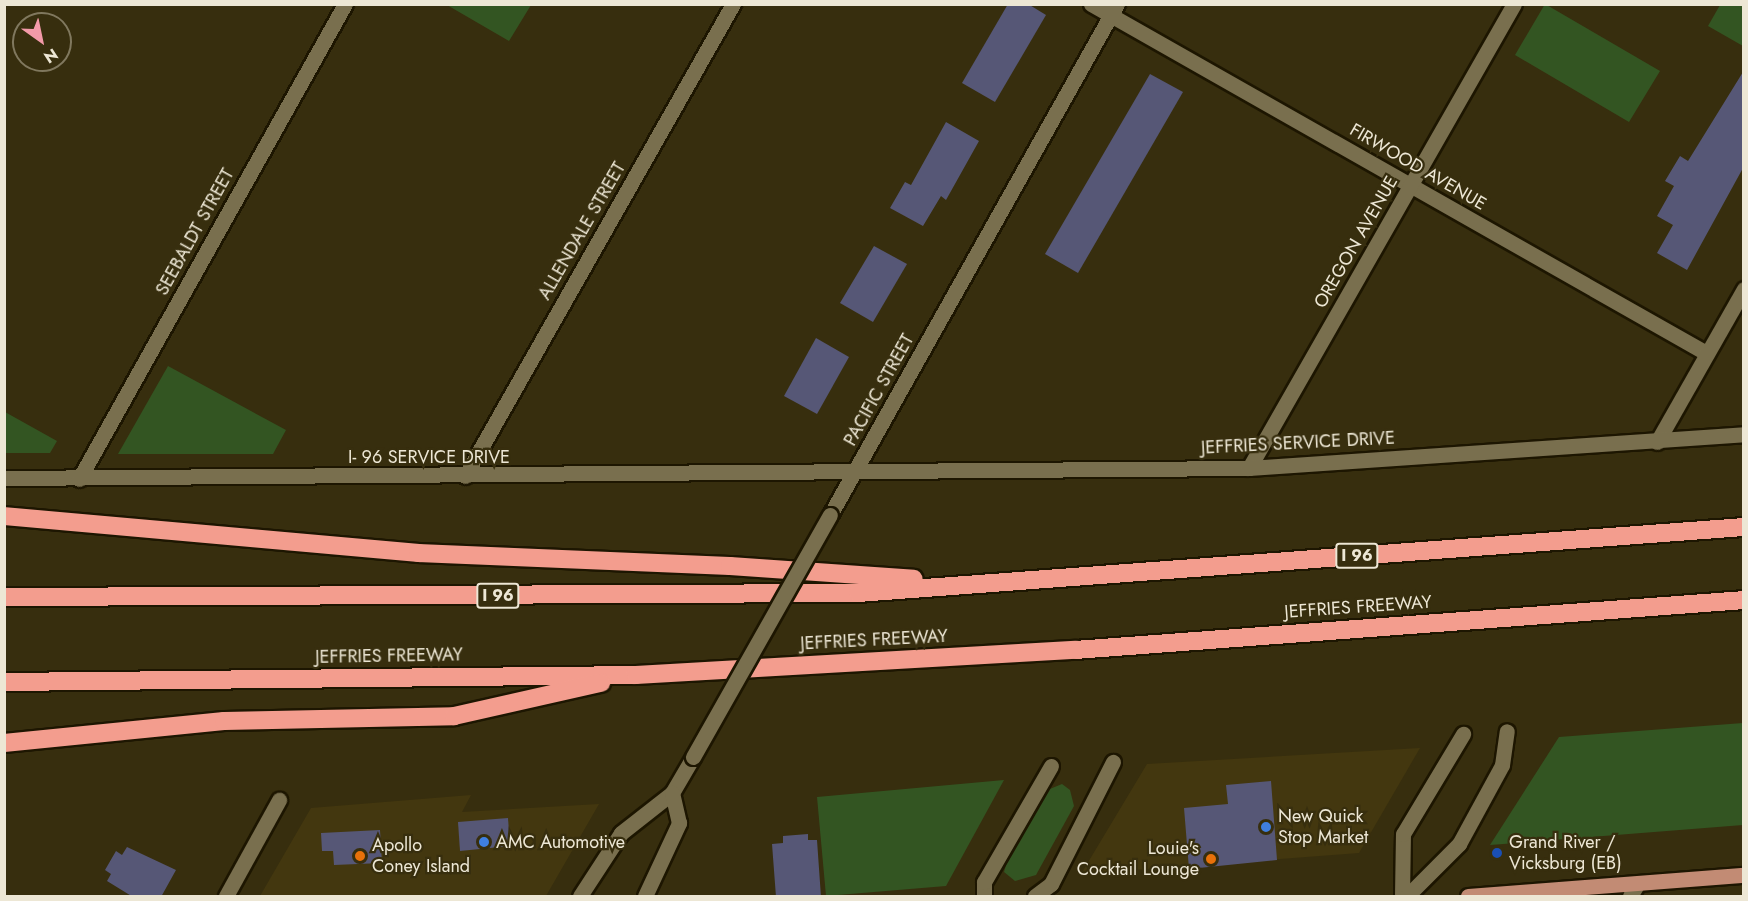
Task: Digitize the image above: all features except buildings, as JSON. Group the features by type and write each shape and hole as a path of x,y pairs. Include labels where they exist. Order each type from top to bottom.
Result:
{"highway":[{"path":"4,516 418,553 730,566 970,584"},
{"name":"I 96","path":"4,597 858,593 1743,527"},
{"name":"JEFFRIES FREEWAY","path":"4,682 636,675 1087,649 1743,600"},
{"path":"4,743 224,721 454,716 636,675"}],"main road":[{"path":"1468,897 1634,890 1743,875"}],"street":[{"name":"SEEBALDT STREET","path":"79,478 345,4"},
{"name":"ALLENDALE STREET","path":"465,476 733,4"},
{"name":"FIRWOOD AVENUE","path":"1091,4 1114,10 1411,185 1706,353"},
{"name":"OREGON AVENUE","path":"1249,468 1514,4"},
{"name":"PACIFIC STREET","path":"579,897 621,833 672,793 1114,10"},
{"path":"1657,442 1743,288"},
{"name":"JEFFRIES SERVICE DRIVE","path":"854,473 1249,468 1657,442 1743,434"},
{"name":"I- 96 SERVICE DRIVE","path":"4,478 854,473"},
{"path":"1407,897 1459,844 1502,765 1507,730"},
{"path":"1402,897 1403,834 1463,734"},
{"path":"1035,897 1051,884 1113,762"},
{"path":"984,897 984,882 1051,766"},
{"path":"645,897 679,823 672,793"},
{"path":"226,897 279,800"}],"shaded area":[{"path":"1420,748 1359,853 1081,874 1147,764"},
{"path":"471,795 462,812 599,804 546,896 260,896 311,808"}],"green space":[{"path":"1545,4 1660,71 1629,122 1515,55"},
{"path":"447,5 531,5 509,41"},
{"path":"1720,5 1743,5 1743,46 1708,26"},
{"path":"168,366 286,430 273,454 118,454"},
{"path":"5,412 57,441 50,453 5,453"},
{"path":"1743,723 1743,825 1490,845 1559,737"},
{"path":"1004,780 946,886 826,896 817,797"},
{"path":"1062,784 1070,790 1074,806 1036,875 1015,881 1004,872 1006,865 1045,791"}],"place":[{"name":"New Quick Stop Market","path":"1266,827"},
{"name":"AMC Automotive","path":"484,842"},
{"name":"Grand River / Vicksburg (EB)","path":"1497,853"},
{"name":"Apollo Coney Island","path":"360,856"},
{"name":"Louie's Cocktail Lounge","path":"1211,859"}]}
